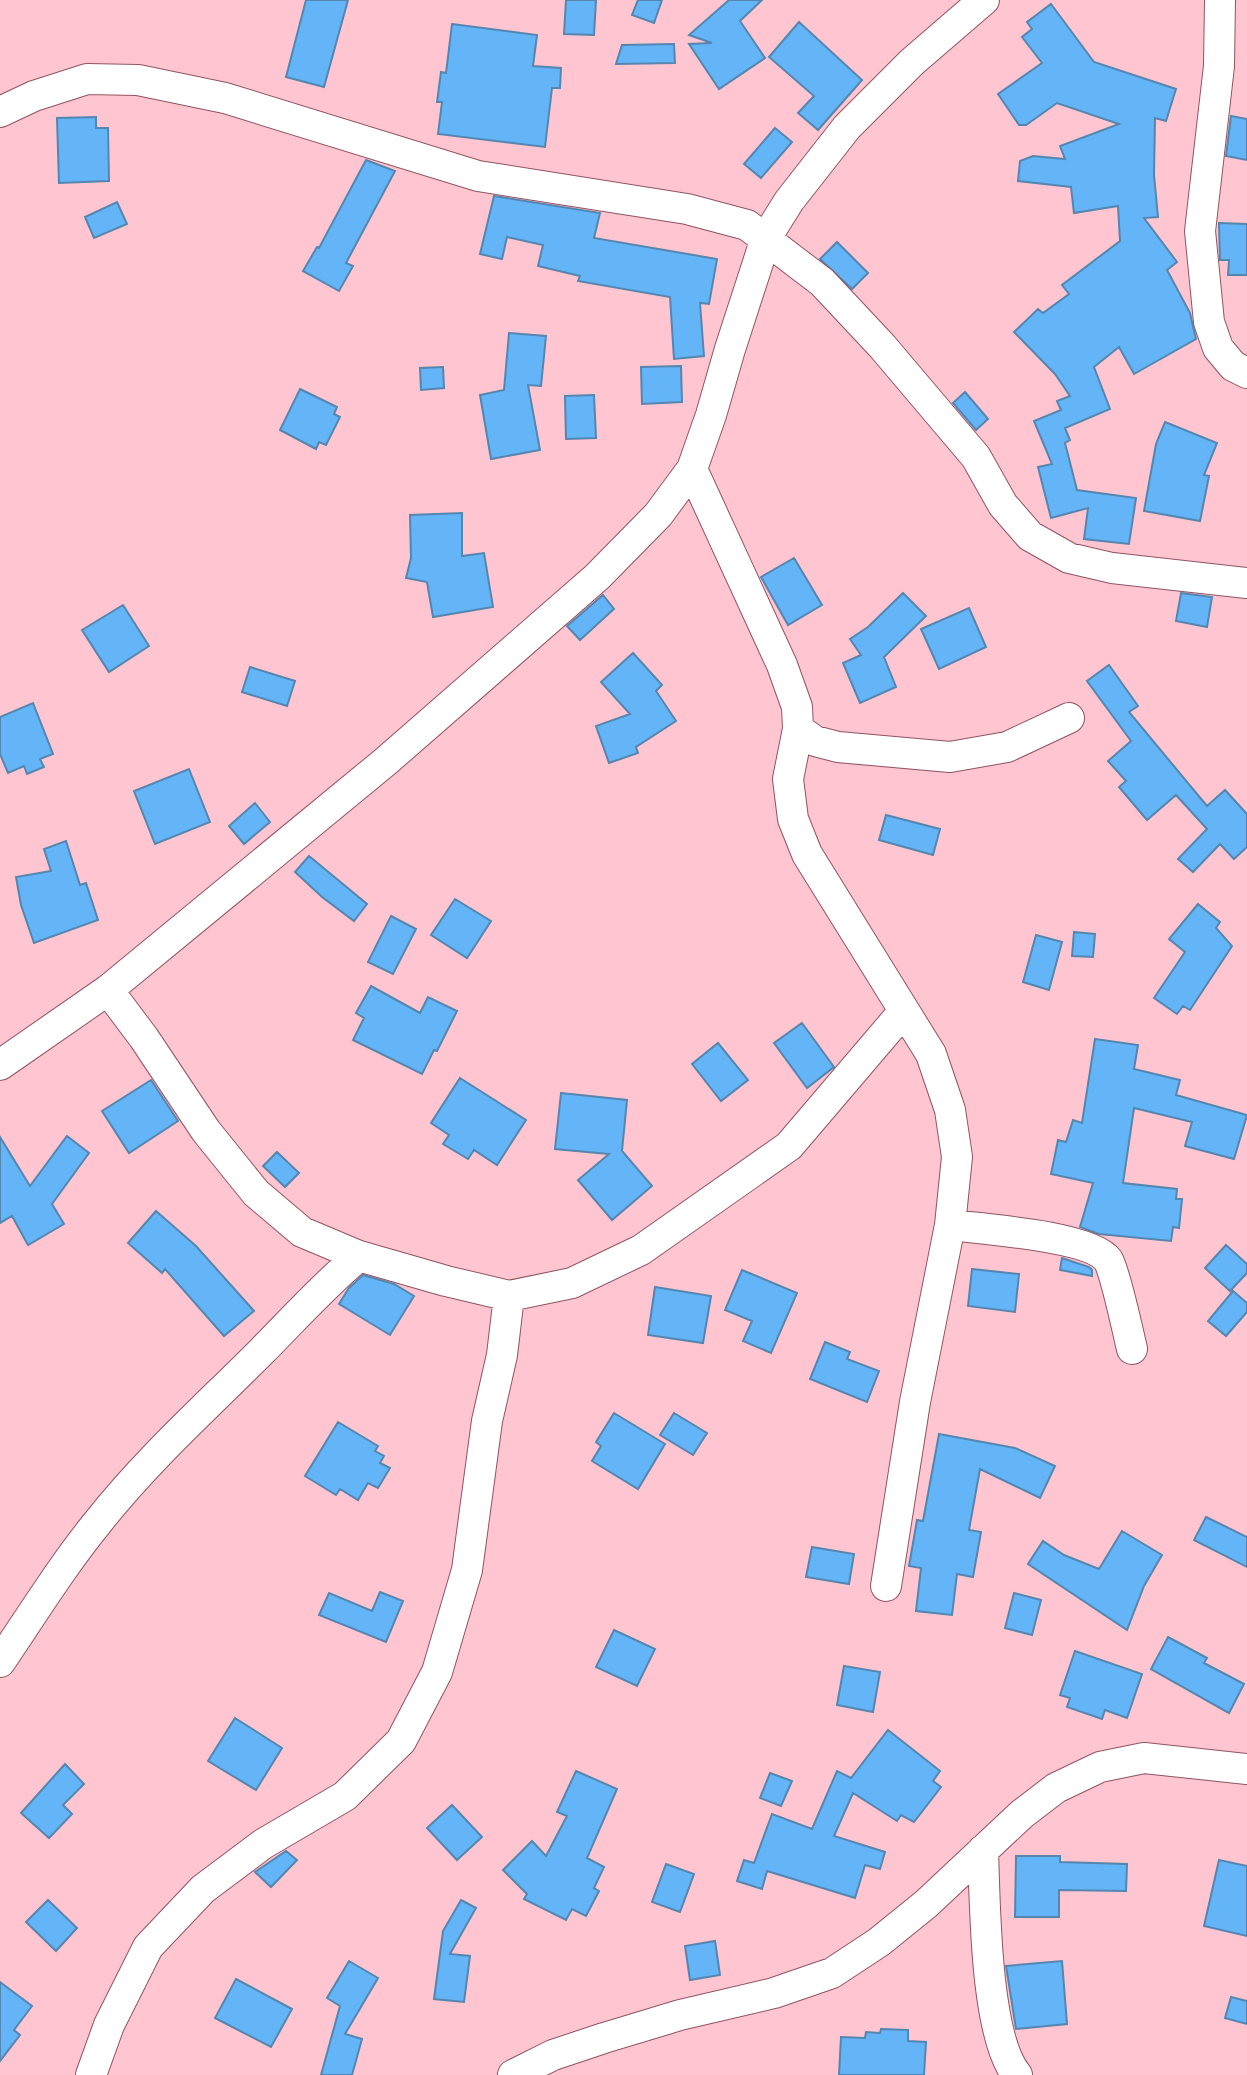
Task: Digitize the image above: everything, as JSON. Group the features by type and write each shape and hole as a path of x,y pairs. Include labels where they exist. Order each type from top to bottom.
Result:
{"street":[{"path":"0,1065 108,990 385,762 597,577 658,515 692,469 712,415 766,238 789,201 847,127 912,62 984,0"},
{"path":"1220,0 1219,66 1200,231 1209,322 1218,348 1233,366 1247,373"},
{"path":"0,112 34,96 88,79 138,80 225,98 478,176 722,217 747,225 822,282 882,346 976,457 1003,505 1030,536 1069,558 1112,568 1247,583"},
{"path":"692,469 782,665 797,707 798,729 788,779 793,819 807,855 931,1055 950,1110 957,1157 950,1225 915,1402 886,1586"},
{"path":"798,729 815,741 838,747 950,757 1007,747 1069,718"},
{"path":"108,990 144,1038 206,1131 256,1193 303,1232 359,1256 509,1296 572,1283 641,1250 789,1146 904,1011"},
{"path":"950,1225 1046,1237 1097,1250 1109,1262 1132,1349"},
{"path":"0,1662 106,1512 147,1466 280,1334 321,1289 359,1256"},
{"path":"91,2075 108,2025 148,1947 204,1889 263,1844 345,1796 401,1741 437,1672 467,1570 486,1421 502,1354 509,1296"},
{"path":"513,2075 554,2055 604,2038 680,2015 774,1993 832,1973 879,1942 926,1904 1023,1814 1056,1788 1100,1767 1144,1758 1247,1769"},
{"path":"983,1850 988,1957 997,2026 1010,2067 1017,2075"}],"building":[{"path":"306,0 348,0 324,87 286,77"},
{"path":"566,0 596,0 594,35 564,34"},
{"path":"638,0 662,0 654,23 632,15"},
{"path":"729,0 762,0 740,21 765,58 719,89 689,44 712,43 689,35"},
{"path":"1051,4 1094,62 1176,89 1166,121 1155,118 1154,175 1158,217 1144,218 1177,262 1167,270 1190,313 1196,339 1134,374 1119,347 1094,367 1110,409 1065,428 1070,440 1065,443 1077,490 1136,498 1129,544 1084,539 1088,508 1051,518 1038,467 1052,464 1034,421 1061,410 1057,401 1070,396 1055,374 1014,332 1038,309 1043,313 1069,294 1062,285 1120,241 1118,206 1074,213 1071,187 1018,181 1020,161 1033,156 1065,159 1060,146 1119,124 1057,103 1026,125 1019,125 998,94 1042,63 1022,37 1032,29 1027,22"},
{"path":"799,22 862,80 818,130 798,113 814,96 769,57"},
{"path":"452,24 537,35 533,66 561,68 560,88 552,88 545,147 438,134 442,102 437,102 441,72 446,73"},
{"path":"674,44 675,63 616,64 622,45"},
{"path":"1231,116 1247,119 1247,160 1226,156"},
{"path":"96,117 96,128 108,128 109,181 59,183 57,118"},
{"path":"775,128 792,142 761,178 744,164"},
{"path":"366,160 395,171 346,263 353,266 339,291 303,271 317,247 319,248"},
{"path":"494,196 600,213 594,238 717,259 709,304 700,303 704,356 674,359 670,297 578,281 580,276 538,266 543,245 507,237 502,259 480,254"},
{"path":"117,202 127,224 94,238 85,217"},
{"path":"1219,223 1247,224 1247,275 1228,275 1229,260 1220,260"},
{"path":"837,242 868,273 852,289 820,259"},
{"path":"509,333 546,336 541,386 528,385 540,450 491,459 480,395 504,390"},
{"path":"681,366 682,402 642,404 641,367"},
{"path":"443,367 444,388 421,390 420,368"},
{"path":"300,389 337,407 334,414 340,417 326,445 319,442 316,449 280,430"},
{"path":"965,392 988,419 976,430 953,403"},
{"path":"594,395 596,438 566,439 565,396"},
{"path":"1165,422 1217,443 1204,475 1209,476 1200,521 1144,511 1156,444"},
{"path":"462,513 462,556 484,553 493,607 433,617 427,582 406,578 411,558 410,515"},
{"path":"794,558 822,605 788,625 761,577"},
{"path":"903,593 926,616 884,657 896,687 860,703 843,663 861,655 850,639 868,627"},
{"path":"1181,593 1212,597 1207,627 1176,621"},
{"path":"603,595 614,609 580,640 567,626"},
{"path":"123,605 149,646 109,672 82,630"},
{"path":"969,608 986,647 939,669 921,629"},
{"path":"633,653 662,685 656,691 676,721 636,747 638,753 609,763 596,726 630,714 601,682"},
{"path":"1109,665 1138,706 1129,712 1207,806 1225,790 1247,814 1247,847 1234,859 1220,844 1193,872 1178,859 1207,829 1176,795 1147,820 1119,787 1126,781 1108,761 1131,741 1087,681"},
{"path":"250,667 295,681 287,706 242,692"},
{"path":"33,703 53,754 40,759 44,767 27,774 24,766 8,773 0,754 0,717"},
{"path":"189,769 210,822 155,844 134,791"},
{"path":"255,803 270,822 244,844 229,826"},
{"path":"886,815 940,829 933,855 879,840"},
{"path":"66,841 80,885 86,883 98,920 34,943 21,905 16,877 51,871 44,849"},
{"path":"309,856 367,904 354,921 295,872"},
{"path":"455,899 491,921 467,958 431,935"},
{"path":"1198,904 1220,922 1216,928 1232,946 1190,1010 1183,1006 1177,1014 1154,998 1185,952 1169,939"},
{"path":"391,916 416,929 393,974 368,962"},
{"path":"1074,932 1095,934 1093,957 1072,956"},
{"path":"1036,935 1062,942 1049,990 1023,982"},
{"path":"371,986 420,1013 428,997 457,1011 422,1074 353,1040 364,1018 356,1013"},
{"path":"802,1023 834,1067 807,1088 774,1043"},
{"path":"1095,1039 1138,1045 1134,1069 1180,1080 1176,1095 1247,1115 1234,1159 1185,1146 1192,1122 1134,1108 1123,1183 1177,1189 1176,1199 1182,1199 1179,1228 1173,1227 1171,1241 1099,1234 1080,1227 1093,1183 1051,1174 1058,1140 1066,1142 1073,1120 1082,1123"},
{"path":"718,1043 748,1080 721,1101 692,1064"},
{"path":"460,1078 526,1120 497,1165 474,1150 468,1159 443,1144 449,1135 431,1123"},
{"path":"151,1080 178,1121 129,1153 102,1111"},
{"path":"561,1093 627,1100 622,1151 652,1186 612,1220 578,1180 609,1154 555,1149"},
{"path":"67,1136 89,1153 52,1204 64,1224 28,1245 12,1216 0,1223 0,1137 30,1186"},
{"path":"277,1152 299,1173 285,1187 263,1166"},
{"path":"156,1211 196,1246 254,1311 224,1336 165,1269 162,1273 128,1243"},
{"path":"1226,1245 1247,1264 1247,1273 1230,1291 1205,1268"},
{"path":"1062,1258 1089,1267 1092,1276 1060,1270"},
{"path":"972,1269 1019,1274 1015,1312 968,1306"},
{"path":"742,1270 797,1293 771,1353 743,1341 752,1321 725,1310"},
{"path":"363,1275 394,1284 414,1296 390,1335 339,1304 349,1288"},
{"path":"655,1287 711,1296 703,1343 648,1335"},
{"path":"1233,1291 1247,1303 1247,1312 1226,1336 1208,1321"},
{"path":"825,1342 850,1352 847,1359 879,1371 867,1402 810,1379"},
{"path":"614,1413 665,1444 638,1489 592,1461 601,1446 596,1442"},
{"path":"674,1413 707,1433 693,1455 660,1435"},
{"path":"338,1422 378,1446 375,1451 384,1456 380,1463 390,1468 378,1488 368,1483 358,1500 340,1489 336,1495 305,1476"},
{"path":"939,1434 1015,1448 1055,1466 1040,1498 980,1469 969,1530 981,1532 973,1577 957,1574 952,1615 916,1611 921,1568 909,1566 917,1520 923,1521"},
{"path":"1206,1517 1247,1537 1247,1567 1194,1540"},
{"path":"1122,1531 1162,1555 1144,1586 1127,1630 1028,1564 1043,1541 1064,1555 1099,1569"},
{"path":"812,1547 854,1554 849,1584 806,1577"},
{"path":"380,1592 403,1601 386,1642 319,1615 329,1593 372,1611"},
{"path":"1014,1593 1041,1600 1032,1635 1005,1628"},
{"path":"614,1630 655,1649 637,1686 596,1667"},
{"path":"1168,1637 1207,1658 1204,1663 1244,1684 1229,1713 1151,1669"},
{"path":"1075,1651 1142,1674 1127,1718 1105,1710 1102,1719 1067,1707 1070,1698 1060,1695"},
{"path":"844,1666 880,1672 873,1712 837,1705"},
{"path":"235,1718 282,1748 256,1790 208,1761"},
{"path":"888,1730 940,1771 933,1781 941,1787 914,1822 901,1815 897,1821 853,1793 834,1836 885,1852 880,1869 865,1865 855,1898 767,1871 762,1889 737,1881 744,1860 754,1863 772,1814 812,1829 837,1771 851,1778"},
{"path":"65,1764 84,1784 63,1805 72,1814 49,1838 21,1813"},
{"path":"576,1771 617,1789 587,1858 604,1867 594,1888 599,1891 586,1916 572,1909 566,1920 524,1899 527,1894 503,1870 532,1841 546,1856 567,1816 557,1812"},
{"path":"770,1773 792,1781 781,1806 760,1798"},
{"path":"452,1805 482,1837 457,1860 427,1828"},
{"path":"286,1851 297,1860 271,1887 255,1872"},
{"path":"1016,1856 1060,1856 1060,1862 1127,1864 1126,1891 1059,1890 1059,1917 1015,1917"},
{"path":"1219,1860 1247,1866 1247,1936 1204,1926"},
{"path":"666,1864 694,1874 680,1912 652,1902"},
{"path":"48,1900 77,1928 56,1951 26,1922"},
{"path":"461,1900 476,1908 450,1954 470,1956 464,2002 434,1999 443,1931"},
{"path":"715,1941 720,1975 690,1980 685,1946"},
{"path":"349,1961 378,1978 345,2034 362,2039 352,2075 321,2075 340,2006 327,1998"},
{"path":"1062,1961 1067,2024 1016,2029 1006,1966"},
{"path":"236,1979 292,2009 271,2047 215,2018"},
{"path":"0,1982 32,2006 14,2030 20,2035 0,2061"},
{"path":"1231,1997 1247,2001 1247,2024 1225,2018"},
{"path":"881,2029 908,2030 908,2041 926,2042 924,2075 839,2075 841,2037 865,2038 866,2032 880,2033"}]}
